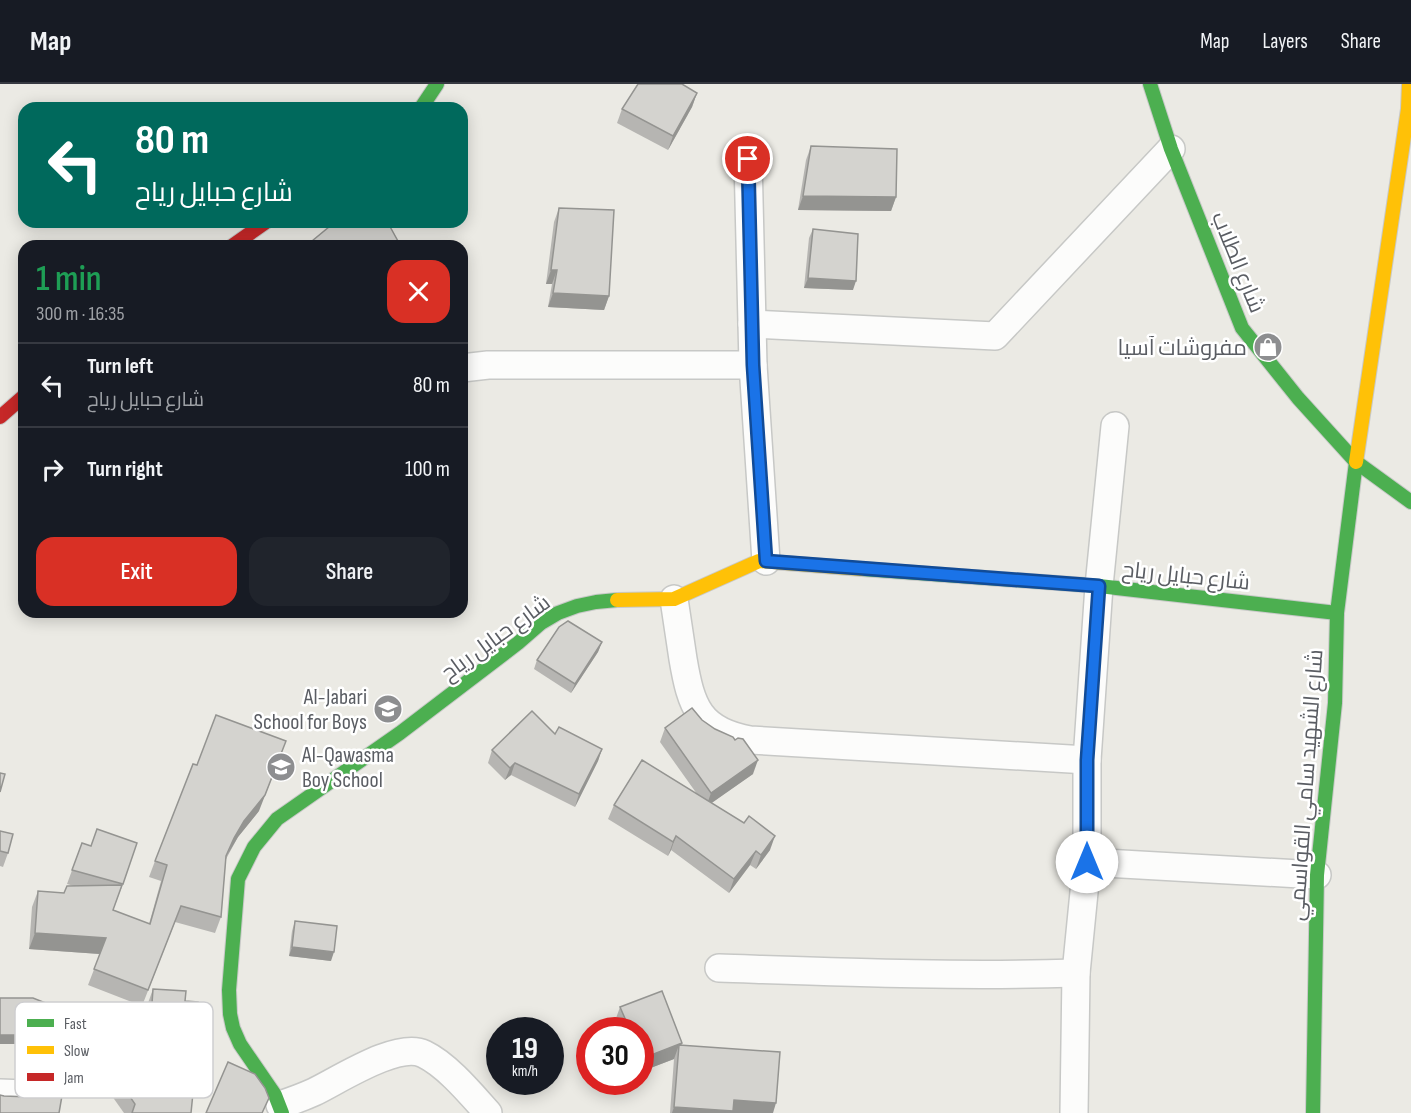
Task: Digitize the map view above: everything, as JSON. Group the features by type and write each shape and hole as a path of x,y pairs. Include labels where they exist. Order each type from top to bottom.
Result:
{"street":[{"path":"425,102 437,84"},
{"name":"شارع الطلاب","path":"1150,84 1171,149 1242,328 1298,398 1356,462 1411,502"},
{"name":"شارع الشهيد سامي القواسمي","path":"1313,1113 1317,875 1335,703 1337,613 1356,462 1406,120 1409,84"},
{"path":"752,324 994,336 1171,149"},
{"path":"748,159 753,365 766,561"},
{"path":"240,240 258,228"},
{"path":"468,367 488,364 753,365"},
{"path":"0,417 18,401"},
{"path":"1074,1113 1076,973 1087,862 1087,760 1099,586 1115,426"},
{"name":"شارع حبايل رياح","path":"281,1109 273,1092 243,1049 233,1028 229,990 238,879 244,863 264,832 277,819 400,733 541,623 558,614 577,606 596,602 620,599 674,599 759,561 1099,586 1337,613"},
{"path":"674,599 687,683 694,703 710,724 728,735 750,740 1087,760"},
{"path":"1087,862 1317,875"},
{"path":"719,968 912,974 1076,973"},
{"path":"281,1109 385,1056 404,1052 422,1052 437,1061 488,1113"}],"building":[{"path":"638,84 682,84 697,93 673,136 622,109"},
{"path":"811,146 897,149 896,197 803,196"},
{"path":"559,208 614,210 609,296 553,293 557,270 551,270"},
{"path":"328,228 391,228 397,240 313,240"},
{"path":"813,229 858,234 856,281 808,278"},
{"path":"568,621 602,642 575,684 537,660 559,627"},
{"path":"692,708 702,720 715,729 735,740 743,739 758,760 711,793 665,728"},
{"path":"532,711 555,734 559,727 602,749 579,794 515,763 510,768 492,750"},
{"path":"216,715 286,741 265,795 244,821 226,856 221,917 181,906 148,990 94,969 106,938 35,933 38,891 64,893 67,886 122,885 113,910 150,924 167,865 155,861 193,764 197,765"},
{"path":"642,760 744,823 749,816 775,836 761,855 756,851 734,879 676,836 673,842 614,805"},
{"path":"0,773 5,774 0,792"},
{"path":"97,829 137,843 123,884 72,870 82,843 91,846"},
{"path":"0,831 13,834 8,853 0,851"},
{"path":"295,921 337,926 334,952 292,947"},
{"path":"153,989 186,991 185,1001 198,1002 152,1002"},
{"path":"662,991 682,1043 654,1054 654,1017 624,1017 620,1007"},
{"path":"0,998 33,998 43,1002 15,1002 15,1035 0,1035"},
{"path":"679,1045 780,1052 776,1103 734,1100 733,1111 674,1107"},
{"path":"228,1062 255,1074 269,1098 262,1113 206,1113"},
{"path":"0,1095 62,1098 59,1113 0,1113"},
{"path":"131,1098 192,1098 191,1113 132,1113 135,1104"}],"traffic: fast":[{"path":"425,102 437,84"},
{"path":"1150,84 1171,149 1242,328 1298,398 1356,462 1411,502"},
{"path":"1313,1113 1317,875 1335,703 1337,613 1356,462"},
{"path":"862,569 1099,586 1337,613"},
{"path":"282,1113 275,1095 240,1044 230,1014 229,990 238,879 254,847 277,819 400,733 541,623 577,606 617,600"}],"traffic: slow":[{"path":"1356,462 1408,109 1409,84"},
{"path":"617,600 674,599 759,561 862,569"}],"traffic: jam":[{"path":"240,240 258,228"},
{"path":"0,417 18,401"}],"place":[{"name":"مفروشات آسيا","path":"1268,347"},
{"name":"Al-Jabari School for Boys","path":"388,709"},
{"name":"Al-Qawasma Boy School","path":"281,767"}],"route":[{"path":"748,159 753,365 766,561 1099,586 1087,760 1087,862"}]}
